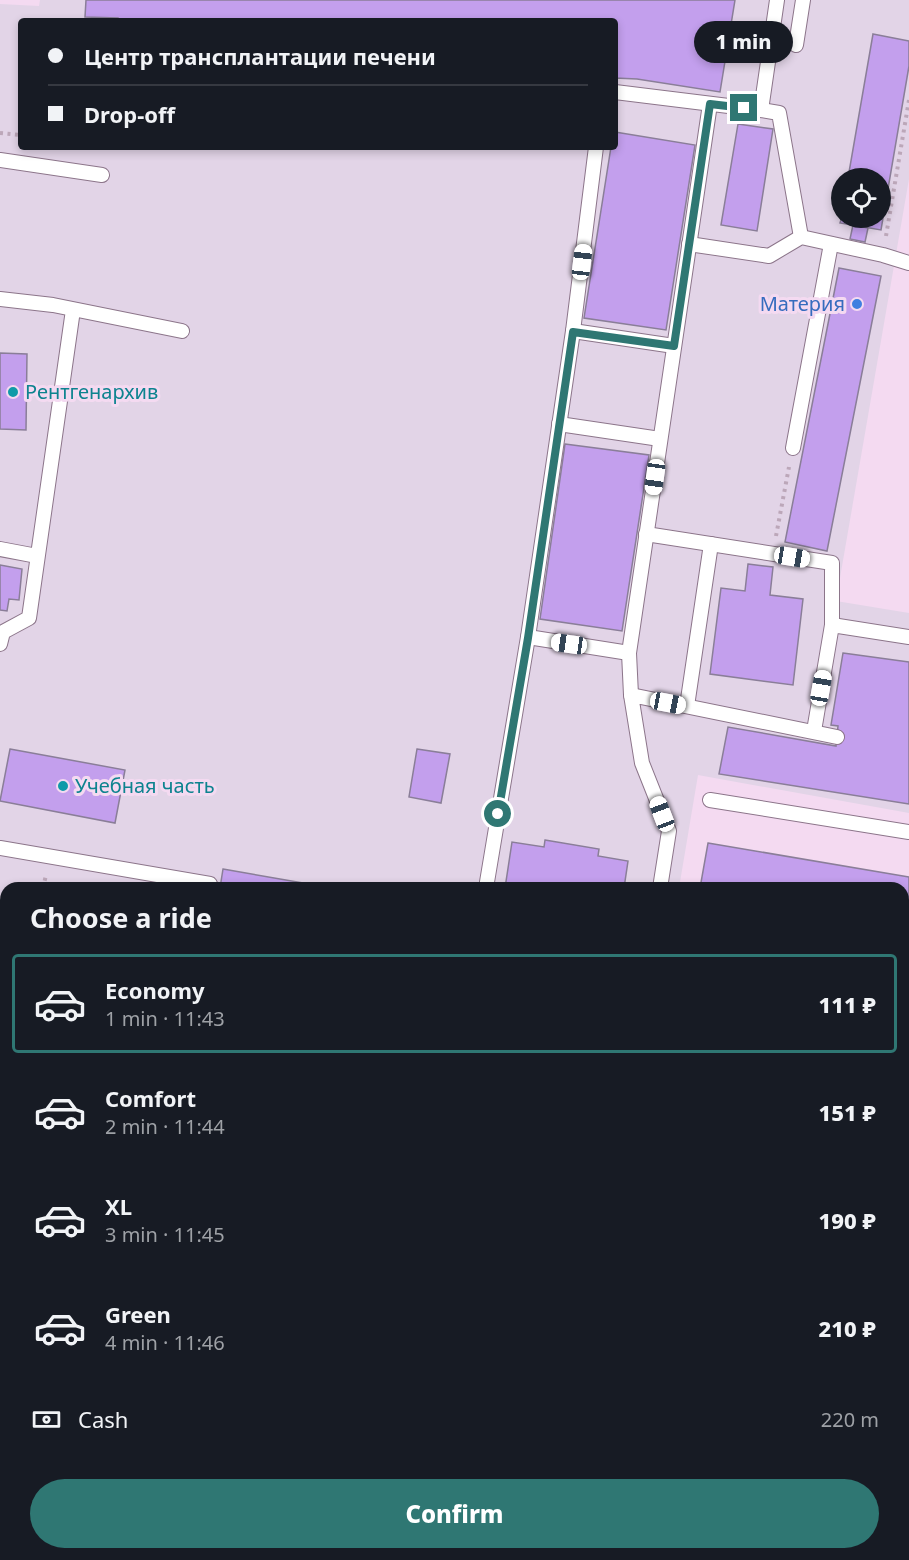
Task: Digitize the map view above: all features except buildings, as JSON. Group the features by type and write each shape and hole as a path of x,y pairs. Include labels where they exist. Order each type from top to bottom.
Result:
{"lane":[{"path":"761,110 777,0"},
{"path":"796,45 803,0"},
{"path":"618,92 779,113 801,237"},
{"path":"661,882 669,831 642,763 631,696 629,653 710,104"},
{"path":"487,882 528,638 573,332 596,150"},
{"path":"0,160 102,175"},
{"path":"689,244 769,256 801,237 909,263"},
{"path":"793,448 831,244"},
{"path":"0,299 53,305 182,331"},
{"path":"0,644 3,632 29,618 73,310"},
{"path":"573,332 674,346"},
{"path":"559,424 660,439"},
{"path":"646,534 832,563 832,625 813,731"},
{"path":"687,706 711,544"},
{"path":"0,549 37,556"},
{"path":"832,625 909,637"},
{"path":"528,638 629,653"},
{"path":"631,696 837,736"},
{"path":"710,800 909,832"},
{"path":"0,848 198,882"}],"path":[{"path":"883,255 909,100"},
{"path":"0,133 18,135"},
{"path":"772,554 793,448"}],"shaded area":[{"path":"40,0 909,0 909,179 836,601 909,613 909,813 698,775 680,882 0,882 0,4 39,6"}],"place":[{"name":"Материя","path":"857,304"},
{"name":"Рентгенархив","path":"13,392"},
{"name":"Учебная часть","path":"63,786"}],"route":[{"path":"498,814 528,638 573,332 674,346 710,104 744,108"}]}
